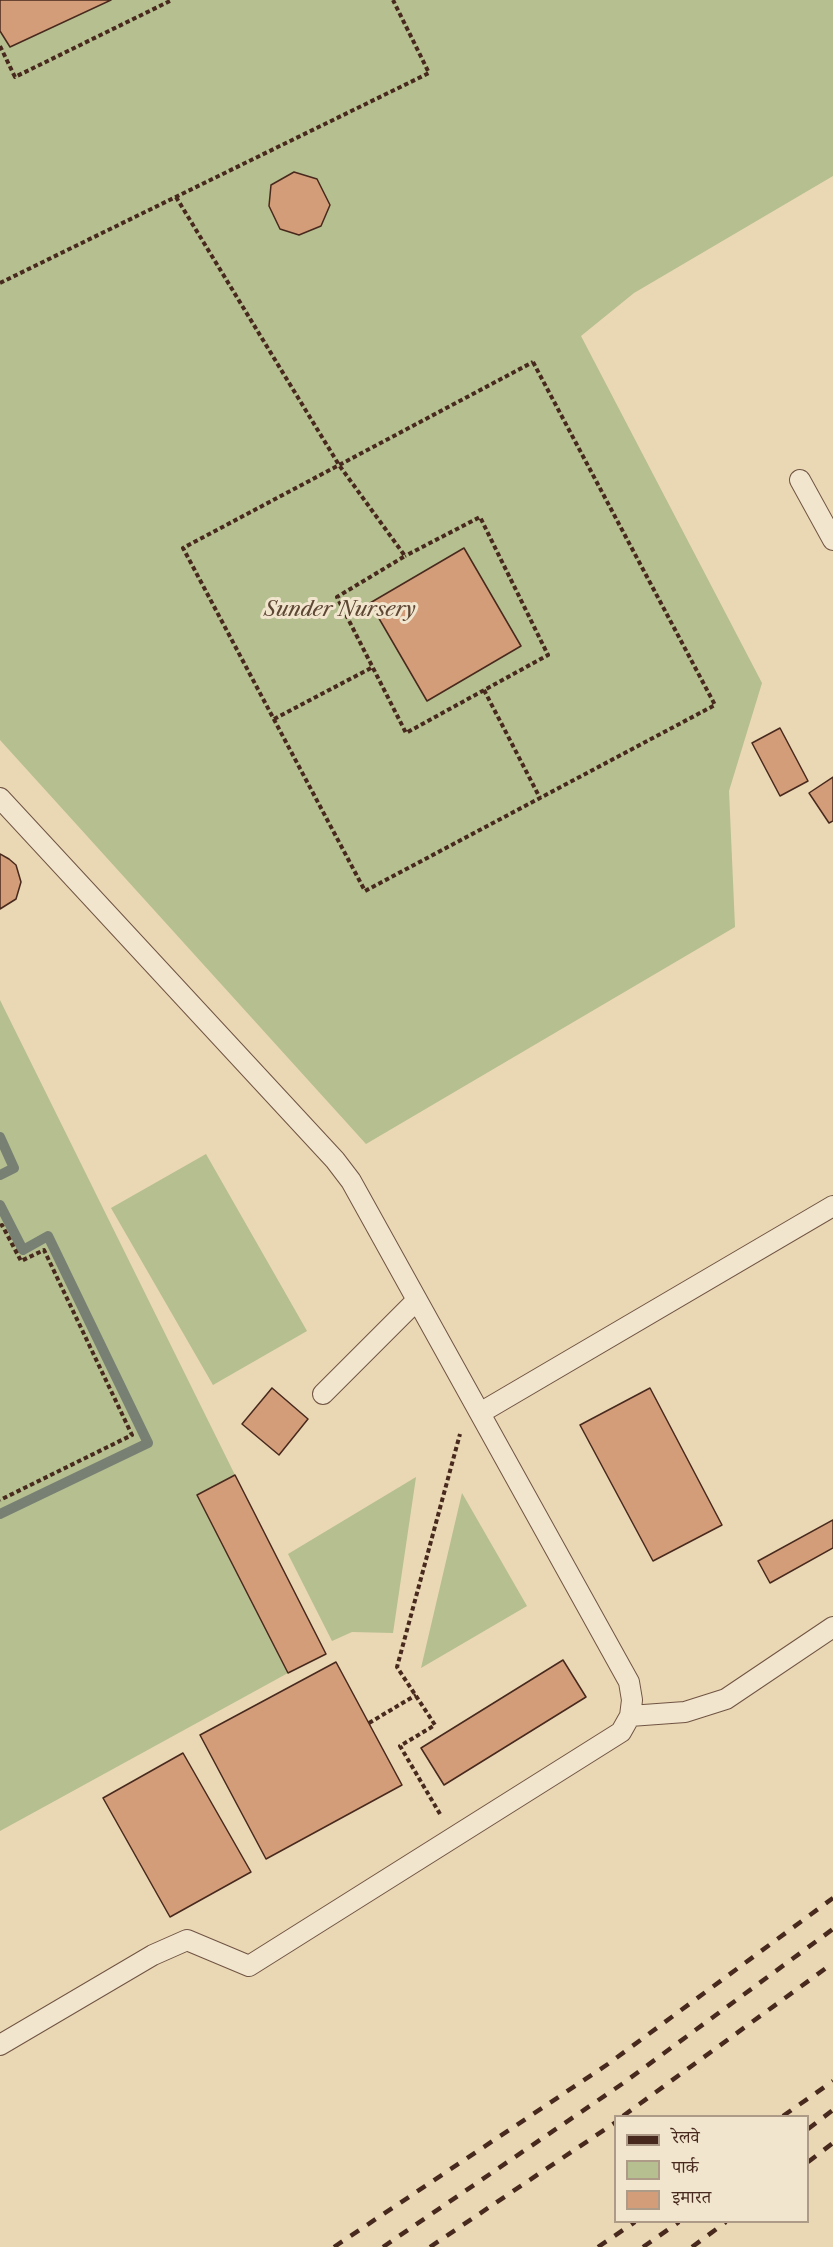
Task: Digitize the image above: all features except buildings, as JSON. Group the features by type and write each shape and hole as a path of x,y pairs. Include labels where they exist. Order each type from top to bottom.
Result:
{"lane":[{"path":"800,480 833,540"},
{"path":"0,798 335,1160 351,1181 629,1682 632,1700 630,1716 621,1732 249,1966 187,1940 153,1955 0,2046"},
{"path":"480,1413 833,1206"},
{"path":"323,1394 417,1299"},
{"path":"630,1716 685,1712 726,1699 833,1627"}],"path":[{"path":"0,46 15,77 172,0"},
{"path":"0,283 429,73 393,0"},
{"path":"176,197 339,465 405,556"},
{"path":"533,362 715,705 365,891 183,548 339,465 533,362"},
{"path":"480,517 548,655 406,732 337,597 405,556 480,517"},
{"path":"274,719 373,667"},
{"path":"484,690 540,798"},
{"path":"0,1226 2,1225 21,1261 44,1250 132,1435 0,1500"},
{"path":"453,1838 400,1746 435,1725 398,1667 471,1396"},
{"path":"369,1723 416,1695"}],"green space":[{"name":"Sunder Nursery","path":"0,0 833,0 833,176 634,293 581,336 762,683 729,791 735,927 366,1144 0,740"},
{"path":"0,1000 235,1475 197,1495 288,1673 0,1831"},
{"path":"206,1154 307,1331 213,1385 111,1208"},
{"path":"416,1477 393,1633 352,1632 332,1641 288,1554"},
{"path":"462,1493 527,1606 421,1668"}],"waterway":[{"path":"0,1137 14,1168 0,1175"},
{"path":"0,1205 23,1250 48,1236 148,1443 0,1514"}],"railway":[{"path":"334,2247 608,2064 833,1898"},
{"path":"383,2247 622,2084 833,1929"},
{"path":"624,2115 833,1963"},
{"path":"784,2115 833,2081"},
{"path":"809,2128 833,2110"},
{"path":"430,2247 614,2123"},
{"path":"809,2161 833,2143"},
{"path":"598,2247 634,2223"},
{"path":"643,2247 678,2223"},
{"path":"692,2247 725,2223"}]}
